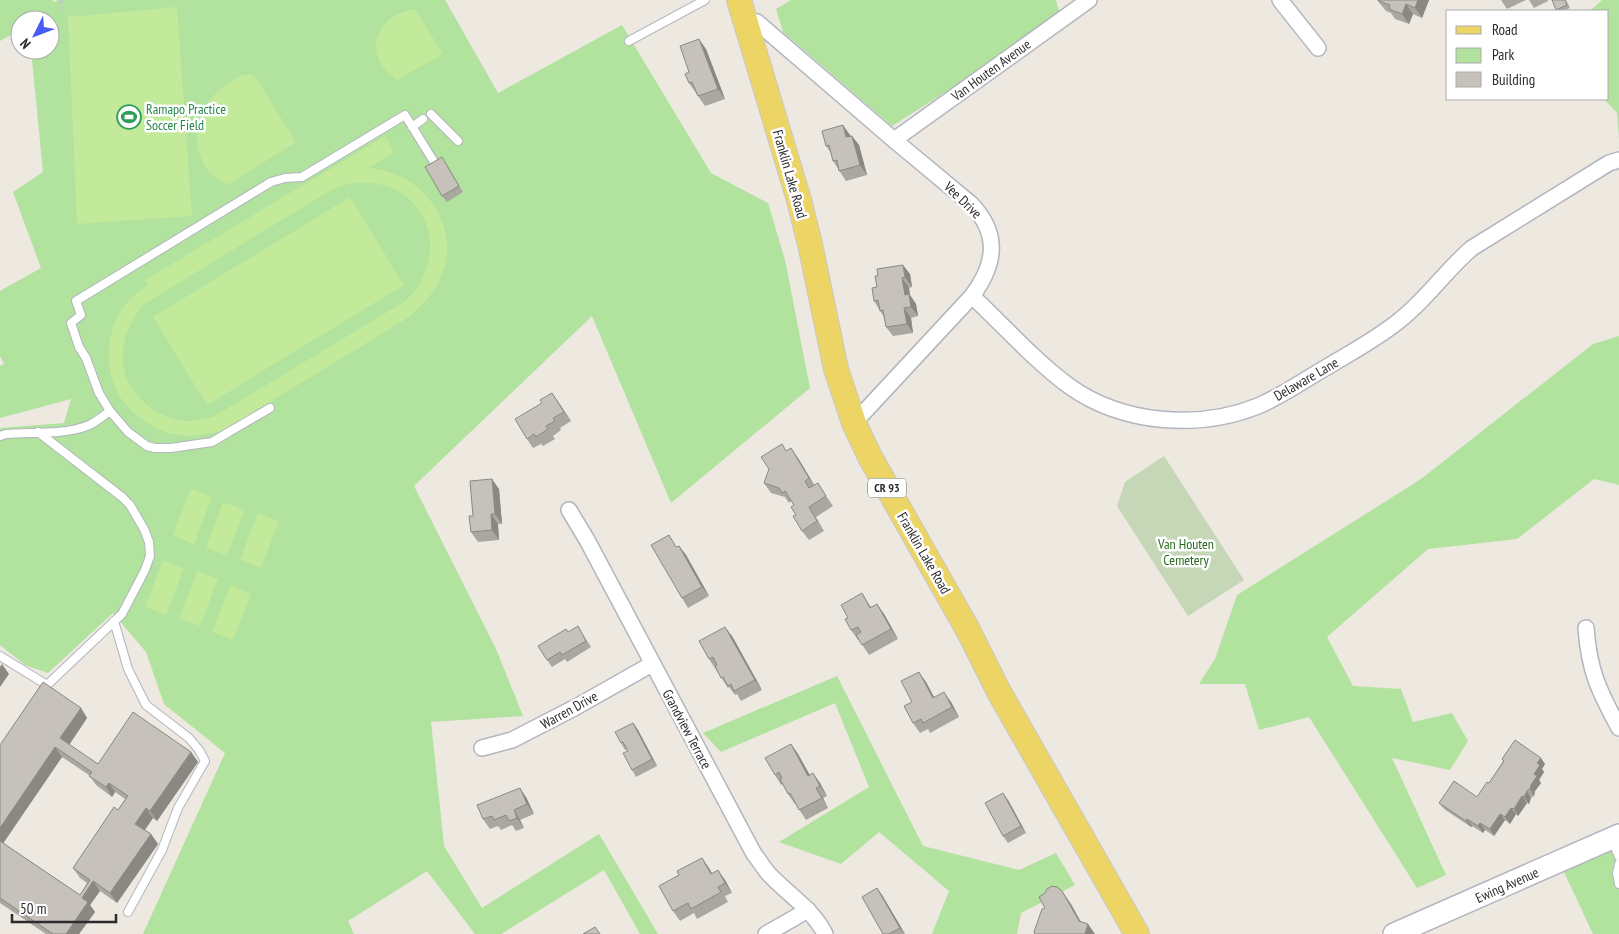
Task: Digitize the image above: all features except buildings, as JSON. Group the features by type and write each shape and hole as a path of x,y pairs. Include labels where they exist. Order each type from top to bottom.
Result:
{"main road":[{"name":"Franklin Lake Road","path":"742,9 810,244 836,369 854,423 870,457 968,630 999,692 1137,934"},
{"name":"Ewing Avenue","path":"1394,934 1617,844"}],"street":[{"name":"Van Houten Avenue","path":"894,140 1089,0"},
{"path":"1280,0 1318,48"},
{"name":"Vee Drive","path":"742,9 971,204 981,214 988,226 991,254 988,270 981,285 854,423"},
{"name":"Delaware Lane","path":"972,296 1050,372 1098,402 1125,412 1153,418 1178,420 1206,419 1231,415 1258,406 1284,394 1379,336 1422,300 1454,263 1472,248 1609,163 1619,160"},
{"name":"Grandview Terrace","path":"569,510 587,540 754,854 769,874 808,910 825,934"},
{"path":"1586,628 1593,675 1600,693 1619,728"},
{"name":"Warren Drive","path":"482,748 521,736 652,664"},
{"path":"766,934 808,910"}],"lane":[{"path":"629,41 705,0"},
{"path":"431,114 458,141"},
{"path":"270,408 212,442 155,448 147,446 128,432 110,411 99,393 71,323 81,315 76,301 271,182 284,178 302,178 405,115 434,162"},
{"path":"412,127 424,119"},
{"path":"0,436 6,434 61,432 84,427 110,411"},
{"path":"0,656 47,685 122,614 145,570 150,556 149,542 144,529 122,497 38,432"},
{"path":"114,621 128,670 146,704 189,738 205,761 178,808 162,850 128,912"},
{"path":"1619,864 1617,873 1619,884"}],"path":[{"path":"61,0 63,10"}],"green space":[{"path":"0,0 53,0 53,2 59,0 445,0 498,93 622,25 711,173 768,203 785,260 810,388 671,503 592,316 414,486 496,649 523,716 431,722 444,846 482,908 599,834 658,934 640,934 604,870 501,934 475,934 427,871 348,921 354,934 143,934 225,753 164,704 146,652 113,613 48,673 25,665 0,645 0,428 64,423 71,399 0,418 0,366 4,364 0,356 0,291 41,268 13,192 43,172 32,60 60,60 60,10 10,10 10,36 0,41"},
{"path":"791,0 1056,0 1061,19 892,126 783,32 776,9"},
{"path":"1602,0 1619,0 1619,139 1617,113 1605,100 1609,100 1609,10 1591,10"},
{"name":"Ramapo Practice Soccer Field","path":"177,7 192,216 77,224 68,17"},
{"path":"415,9 443,54 397,80 379,60 376,49 377,38 382,28 390,19"},
{"path":"242,75 254,75 296,142 228,185 213,176 204,165 199,152 197,127 205,106 221,88"},
{"path":"385,136 394,152 368,168 386,171 403,178 418,188 430,200 440,215 445,232 447,250 444,269 430,296 409,317 224,430 207,434 178,435 155,428 128,407 118,394 113,382 109,355 113,329 118,316 127,302 148,285 145,280","holes":["350,183 380,184 396,190 410,200 421,213 430,243 429,259 424,275 416,289 404,302 213,417 194,421 175,419 151,408 139,397 130,385 125,372 123,358 124,344 128,331 144,304 333,189"]},
{"path":"350,197 404,285 207,405 153,317"},
{"path":"1619,336 1619,485 1594,479 1517,539 1428,549 1327,637 1353,686 1401,689 1413,722 1452,713 1468,741 1450,770 1392,758 1446,875 1417,888 1309,717 1259,730 1245,684 1199,684 1215,659 1237,595 1421,479 1593,344"},
{"name":"Van Houten Cemetery","path":"1164,456 1244,580 1188,616 1117,506 1125,482"},
{"path":"191,489 212,497 194,544 173,535"},
{"path":"223,502 244,510 227,556 206,548"},
{"path":"258,513 279,521 261,568 240,560"},
{"path":"163,560 184,568 166,615 145,607"},
{"path":"197,571 218,579 200,626 179,618"},
{"path":"230,585 251,593 233,640 212,632"},
{"path":"837,676 923,846 1019,870 1056,853 1075,885 1021,913 1017,934 932,934 949,891 879,832 841,864 779,842 869,787 835,703 721,752 703,733"},
{"path":"1619,845 1619,934 1593,934 1563,870"}],"place":[{"name":"Ramapo Practice Soccer Field","path":"129,117"}]}
